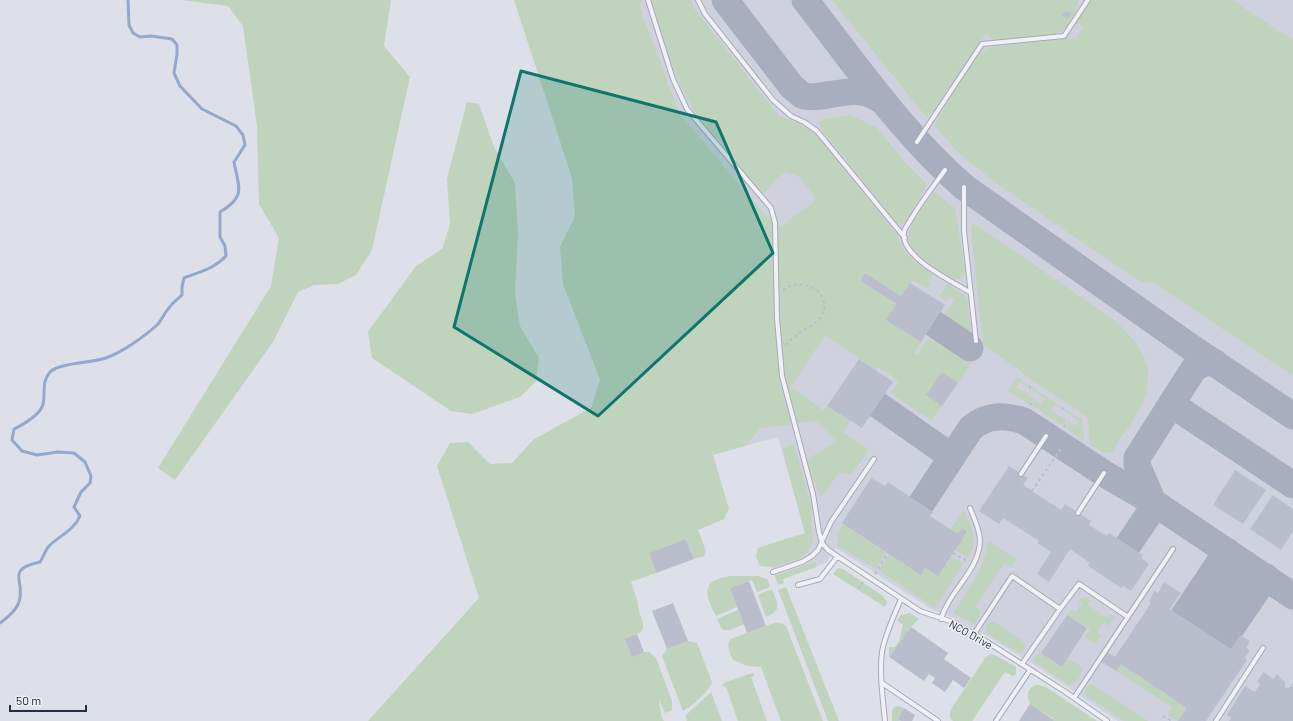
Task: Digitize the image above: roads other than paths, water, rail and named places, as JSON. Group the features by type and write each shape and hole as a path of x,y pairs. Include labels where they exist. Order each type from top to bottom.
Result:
{"lane":[{"path":"648,0 674,79 687,109 771,208 775,223 776,299 782,376 813,494 822,543"},
{"path":"698,0 705,14 773,100 791,116 804,122 817,131 905,238"},
{"path":"917,142 982,44 1064,36 1088,0"},
{"path":"945,170 904,232 905,244 920,262 971,293"},
{"path":"964,187 964,231 976,340"},
{"path":"1021,474 1046,436"},
{"path":"773,572 802,562 812,556 822,543 831,522 874,459"},
{"path":"1078,512 1104,473"},
{"path":"941,619 948,603 973,565 978,551 980,540 978,526 970,508"},
{"name":"NCO Drive","path":"822,543 837,557 920,611 956,624 974,634 1107,721"},
{"path":"1074,698 1173,549"},
{"path":"798,585 820,579 837,557"},
{"path":"974,634 1012,576 1060,609"},
{"path":"1022,664 1079,584 1128,617"},
{"path":"885,721 882,683 882,652 890,625 901,599"},
{"path":"1216,721 1263,648"},
{"path":"996,721 1030,670"},
{"path":"882,683 938,721"}],"waterway":[{"path":"0,623 8,617 18,605 20,594 19,572 29,565 40,562 50,545 71,529 77,521 80,516 74,507 81,492 90,483 91,476 85,462 74,453 58,452 37,455 22,451 12,440 14,429 30,420 40,411 44,398 45,381 50,372 54,369 68,365 106,358 133,344 157,325 170,306 182,295 184,278 211,267 226,256 225,246 220,237 220,212 234,202 239,191 234,162 245,145 243,135 236,126 202,109 180,86 174,73 177,45 172,39 151,36 140,37 133,33 129,25 128,0"}]}
